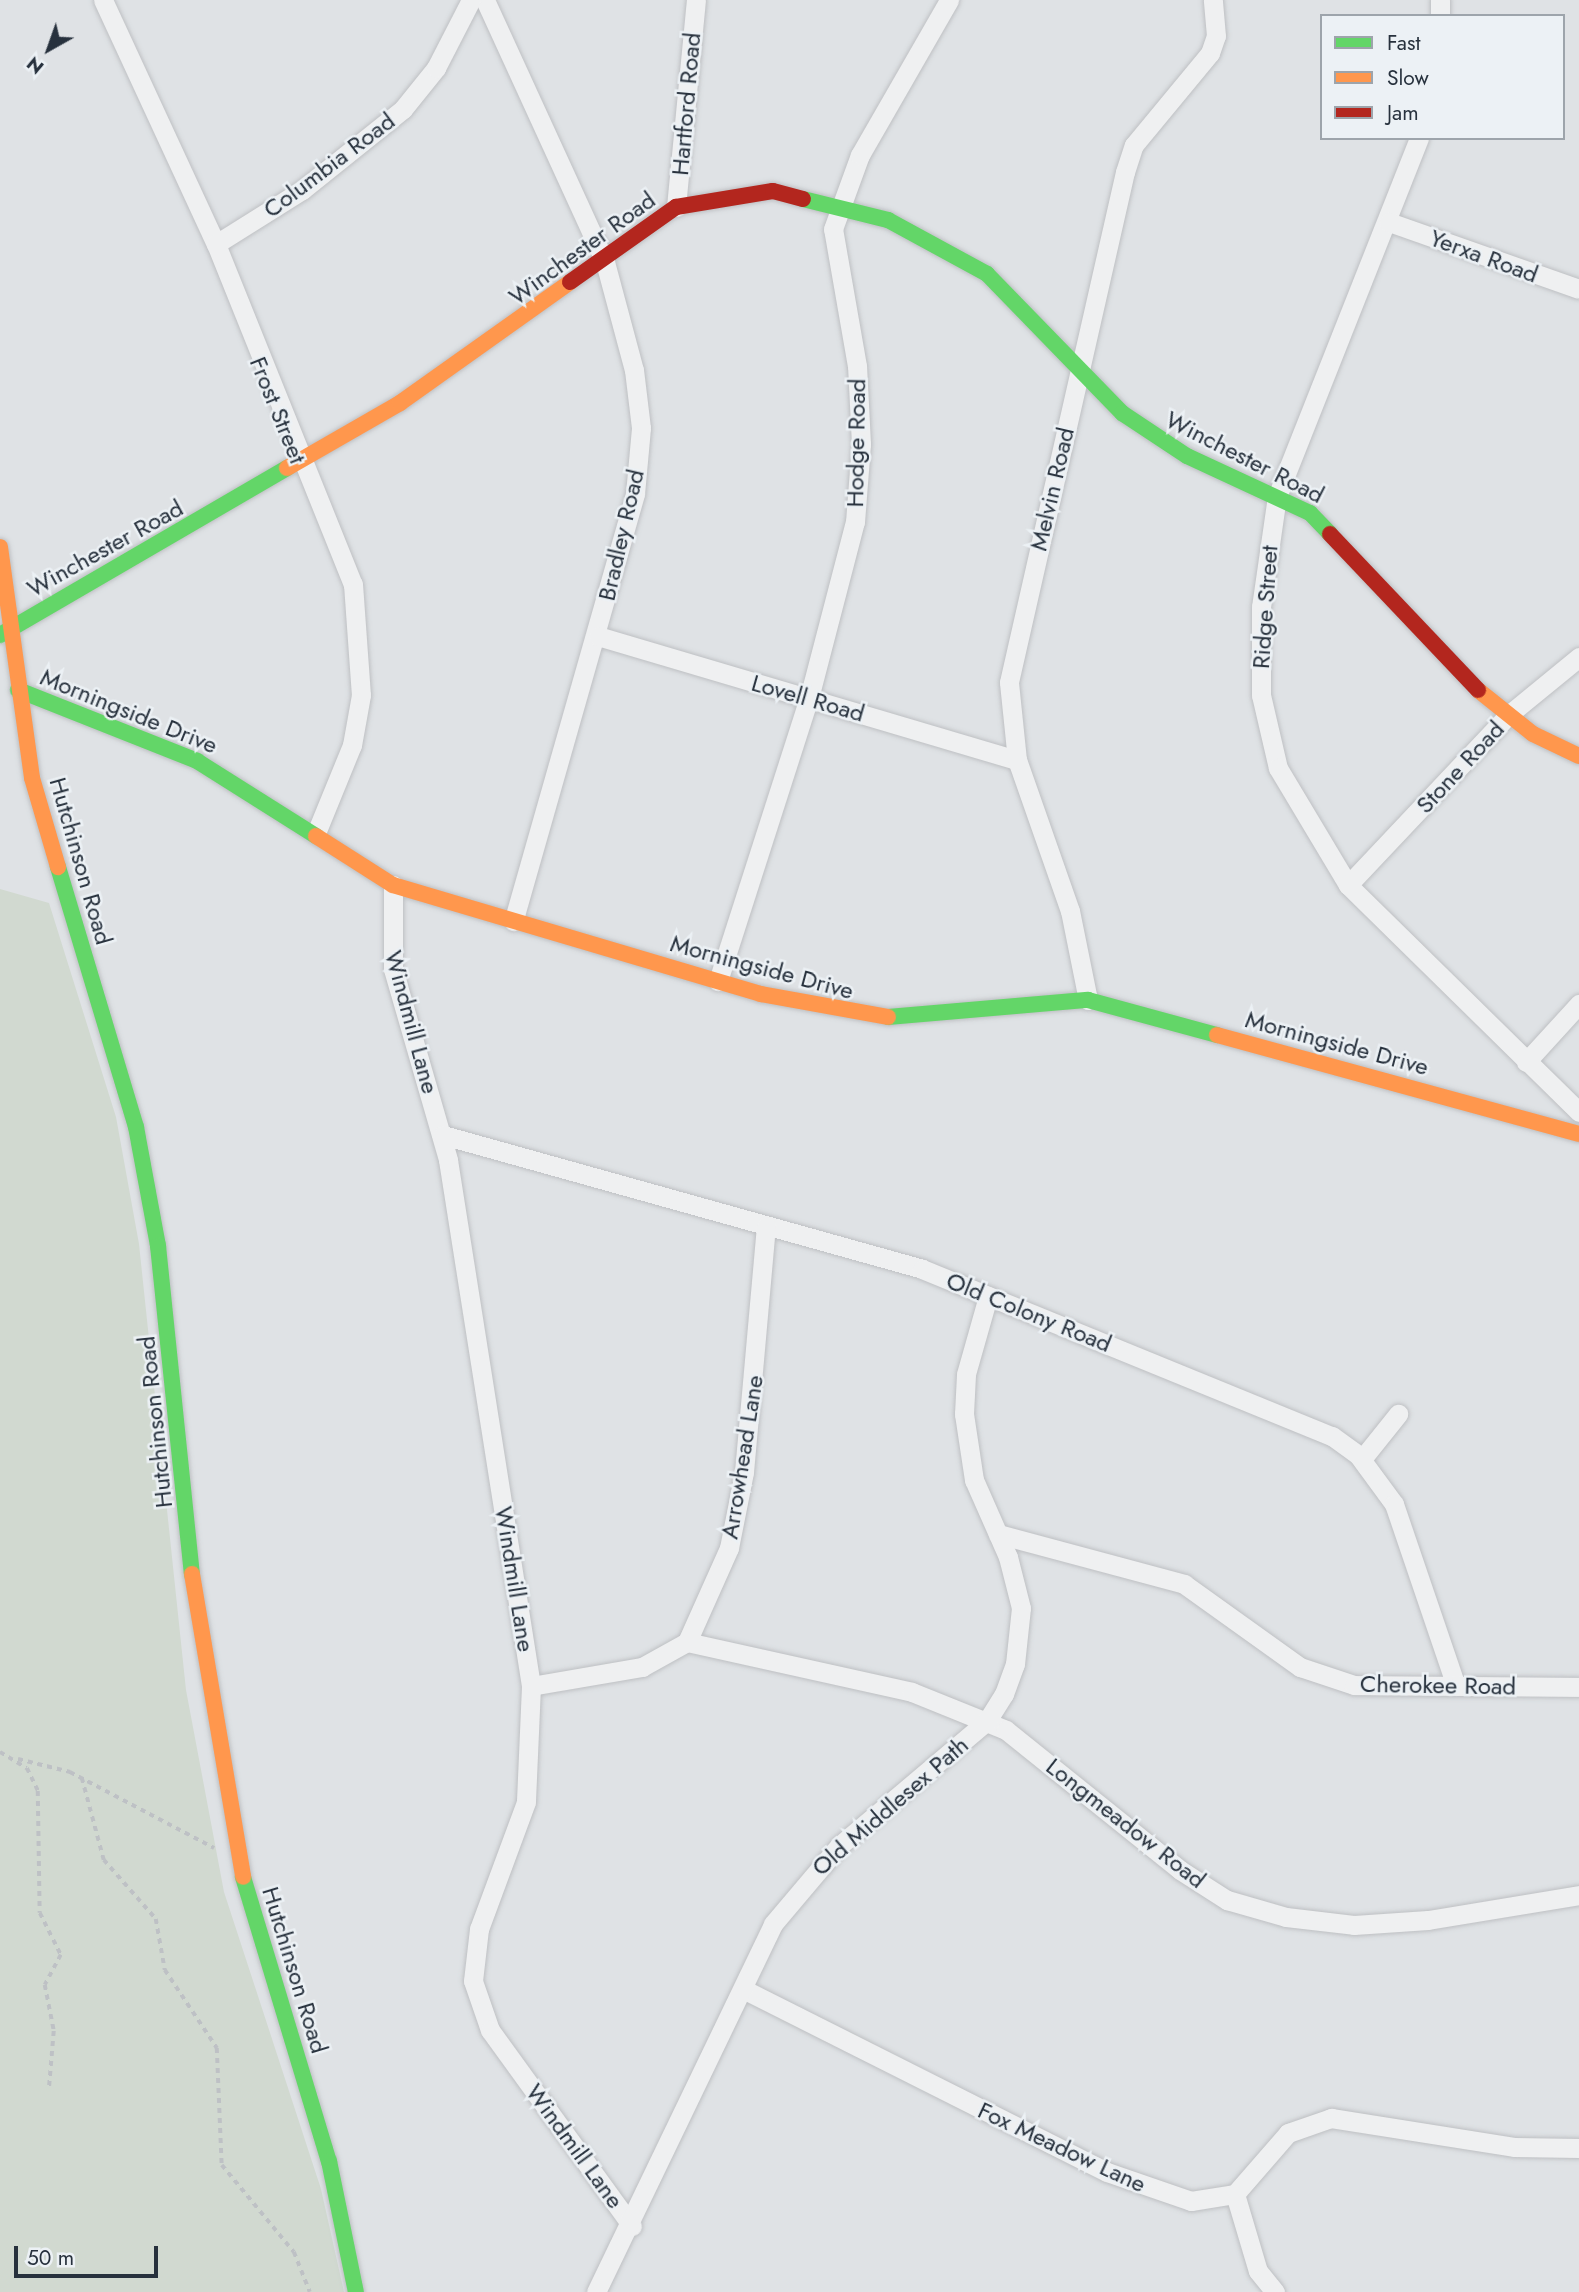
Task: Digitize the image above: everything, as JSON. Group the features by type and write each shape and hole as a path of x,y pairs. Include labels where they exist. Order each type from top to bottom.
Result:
{"street":[{"name":"Frost Street","path":"103,0 216,244 299,463 353,584 359,618 361,695 352,746 316,833"},
{"name":"Columbia Road","path":"216,244 302,190 404,109 436,68 471,0"},
{"name":"Bradley Road","path":"485,0 605,262 634,370 641,428 635,494 598,636 513,921"},
{"name":"Hartford Road","path":"676,207 696,0"},
{"name":"Hodge Road","path":"718,981 809,698 845,569 860,485 858,366 833,229 839,204 949,0"},
{"name":"Melvin Road","path":"1088,1000 1070,911 1017,760 1010,719 1013,659 1134,145 1210,52 1216,36 1213,0"},
{"name":"Ridge Street","path":"1418,140 1389,222 1353,293 1277,496 1258,649 1268,731 1297,808 1348,885 1579,1112"},
{"name":"Winchester Road","path":"5,631 400,403 605,262 676,207 709,197 774,191 839,204 923,236 978,267 1080,370 1149,434 1277,496 1334,532 1507,716 1579,756"},
{"name":"Yerxa Road","path":"1389,222 1579,289"},
{"name":"Hutchinson Road","path":"0,547 5,631 52,855 141,1154 175,1387 200,1650 239,1857 329,2161 356,2292"},
{"name":"Lovell Road","path":"598,636 1017,760"},
{"name":"Stone Road","path":"1348,885 1507,716 1579,657"},
{"name":"Morningside Drive","path":"18,690 197,761 316,833 393,885 718,981 873,1018 1088,1000 1579,1134"},
{"name":"Windmill Lane","path":"393,885 393,969 443,1135 531,1686 526,1802 479,1928 472,1981 491,2030 632,2226"},
{"path":"1526,1062 1579,1004"},
{"name":"Old Colony Road","path":"443,1135 766,1226 841,1242 988,1296 1301,1422 1362,1460 1403,1524 1456,1686"},
{"name":"Arrowhead Lane","path":"687,1642 729,1548 744,1472 766,1226"},
{"name":"Old Middlesex Path","path":"596,2292 632,2226 774,1924 799,1887 987,1721 1004,1694 1020,1636 1016,1581 974,1480 964,1414 965,1374 988,1296"},
{"path":"1362,1460 1398,1414"},
{"name":"Cherokee Road","path":"998,1534 1184,1584 1272,1650 1327,1678 1381,1689 1456,1686 1579,1687"},
{"path":"531,1686 622,1672 687,1642"},
{"name":"Longmeadow Road","path":"687,1642 912,1692 987,1721 1039,1753 1180,1870 1251,1907 1354,1925 1579,1895"},
{"name":"Fox Meadow Lane","path":"745,1990 1107,2172 1191,2201 1235,2194"},
{"path":"1275,2292 1258,2270 1235,2194 1288,2133 1331,2118 1514,2147 1579,2148"}],"path":[{"path":"0,1752 82,1778 165,1826 239,1857"},
{"path":"15,1758 38,1791 40,1913 61,1955 45,1985 54,2031 49,2090"},
{"path":"82,1778 104,1860 156,1919 165,1970 217,2048 222,2165 294,2252 310,2292"}],"shaded area":[{"path":"0,889 49,903 116,1117 139,1244 186,1690 224,1892 321,2189 344,2292 0,2292"}],"traffic: fast":[{"path":"803,199 888,220 987,274 1122,413 1187,456 1310,513 1330,534"},
{"path":"0,635 287,468"},
{"path":"18,690 197,761 316,836"},
{"path":"58,867 136,1127 158,1246 192,1574"},
{"path":"888,1017 1088,1000 1217,1035"},
{"path":"243,1877 329,2161 356,2292"}],"traffic: slow":[{"path":"287,468 400,403 570,282"},
{"path":"0,547 32,778 58,867"},
{"path":"1478,690 1533,734 1579,756"},
{"path":"316,836 393,885 761,994 888,1017"},
{"path":"1217,1035 1579,1134"},
{"path":"192,1574 243,1877"}],"traffic: jam":[{"path":"570,282 676,207 773,191 803,199"},
{"path":"1330,534 1478,690"}]}
